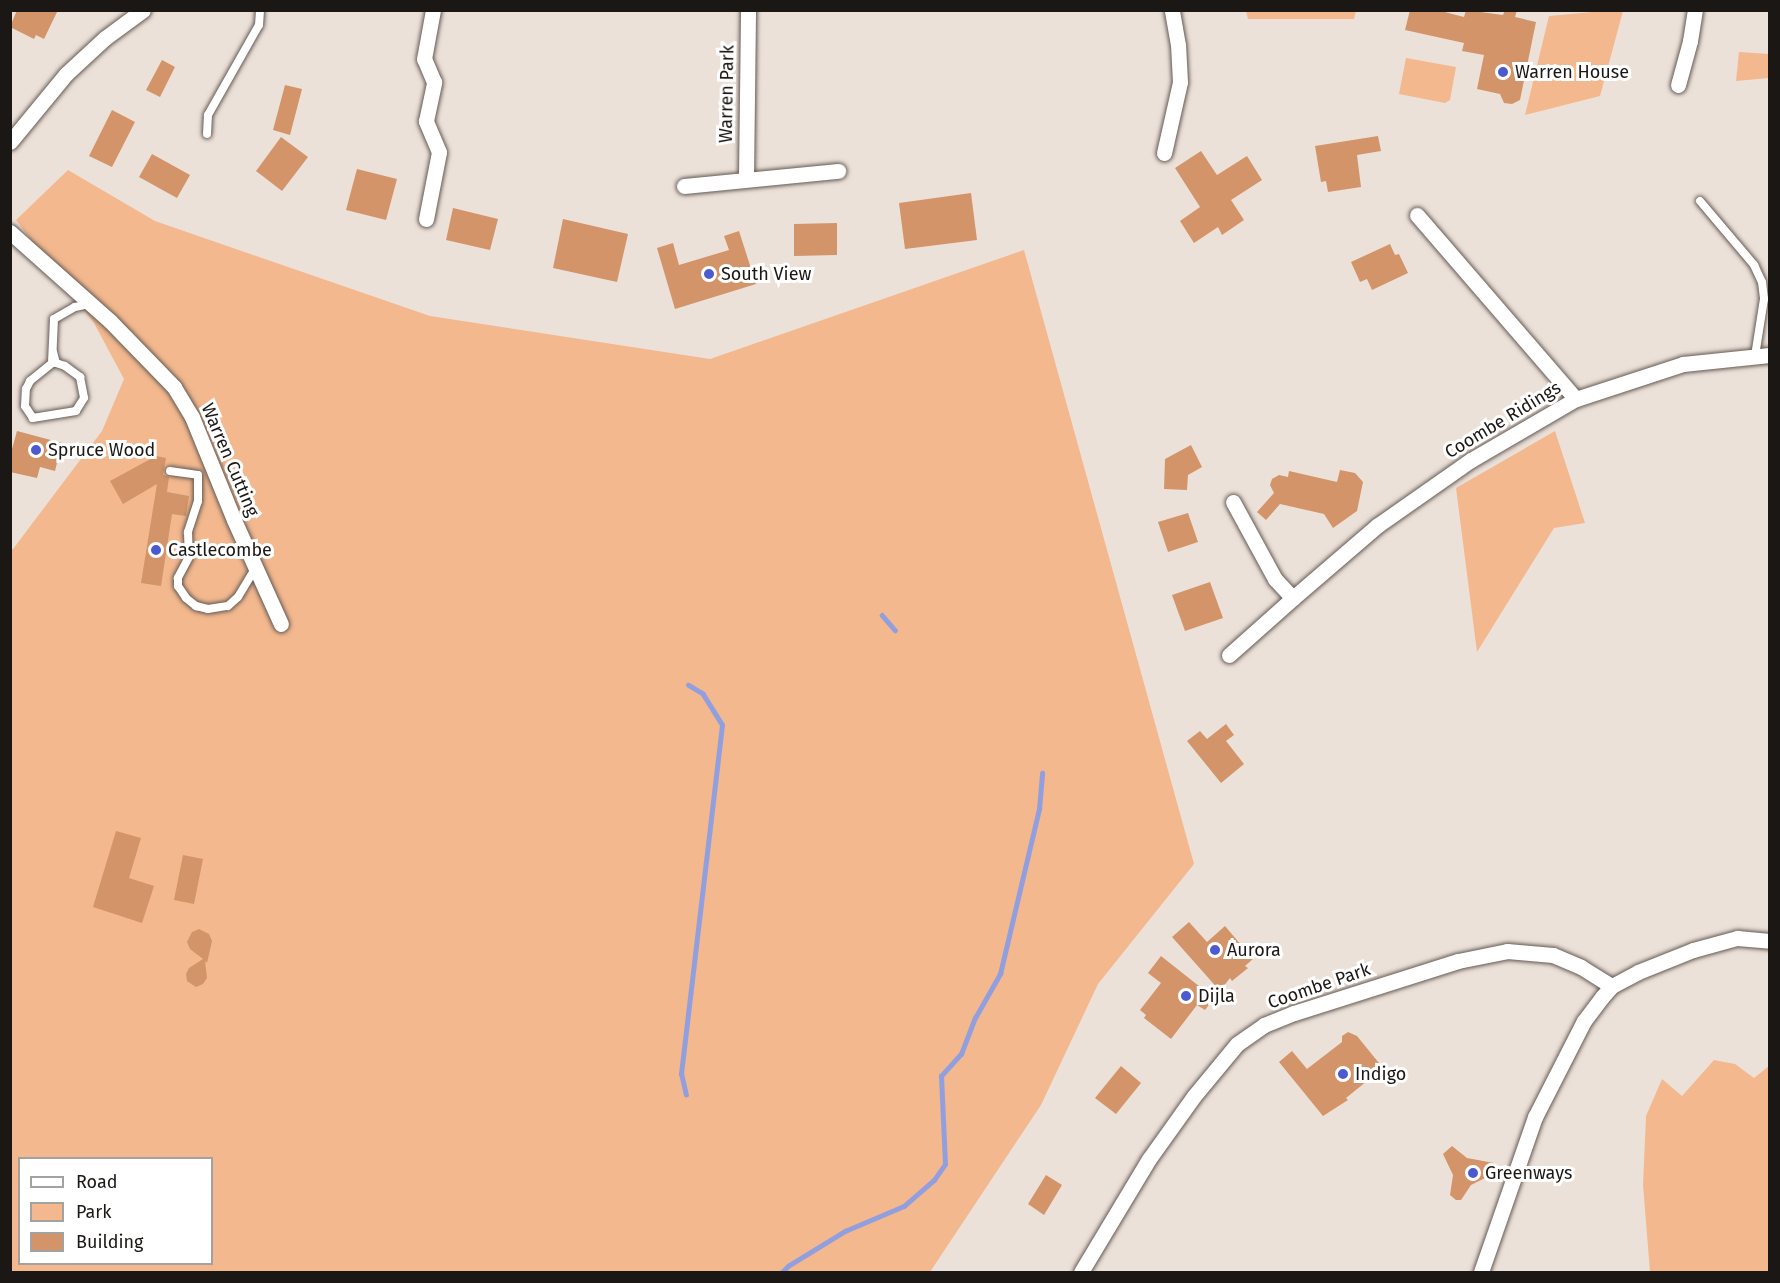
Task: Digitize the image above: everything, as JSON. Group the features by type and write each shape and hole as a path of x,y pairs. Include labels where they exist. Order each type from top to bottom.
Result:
{"street":[{"path":"10,142 66,74 105,38 143,10"},
{"path":"426,219 439,152 426,121 434,82 424,59 433,10"},
{"name":"Warren Park","path":"746,178 748,10"},
{"path":"1164,153 1180,82 1178,45 1172,10"},
{"path":"1678,85 1690,41 1695,10"},
{"path":"684,186 746,178 838,171"},
{"path":"1417,215 1576,399"},
{"name":"Warren Cutting","path":"10,232 90,304 174,387 192,417 255,569 281,624"},
{"name":"Coombe Ridings","path":"1229,655 1387,518 1471,460 1576,399 1683,364 1762,355"},
{"path":"1233,502 1275,579 1293,598"},
{"path":"1481,1272 1535,1117 1584,1021 1612,986 1638,972 1693,950 1737,938 1770,941"},
{"name":"Coombe Park","path":"1081,1272 1149,1158 1194,1096 1238,1044 1264,1025 1294,1013 1458,961 1507,951 1553,955 1581,967 1612,986"}],"lane":[{"path":"207,134 208,115 259,25 260,10"},
{"path":"1700,201 1754,265 1762,282 1764,299 1762,355"},
{"path":"53,352 56,363 65,366 80,377 84,398 76,411 33,418 25,406 26,389 36,374 52,363 54,319 81,305 90,304"},
{"path":"170,471 198,475 198,501 188,532 189,557 177,578 178,586 186,598 196,606 208,609 228,606 238,597 255,569"}],"green space":[{"path":"1246,10 1356,11 1354,19 1248,19"},
{"path":"1623,11 1600,96 1525,115 1549,16"},
{"path":"1739,52 1769,54 1769,78 1736,81"},
{"path":"1406,58 1456,67 1450,100 1445,103 1399,94"},
{"path":"68,170 155,221 430,316 710,359 1024,250 1194,864 1098,984 1041,1105 930,1272 11,1272 10,549 13,549 102,431 124,379 94,323 16,220"},
{"path":"1555,431 1585,523 1554,528 1477,652 1456,488"},
{"path":"1714,1060 1735,1064 1754,1078 1769,1066 1769,1272 1650,1272 1643,1185 1646,1116 1662,1079 1682,1096"}],"building":[{"path":"17,10 58,10 44,39 36,35 34,39 10,27"},
{"name":"Warren House","path":"1410,10 1437,10 1464,17 1466,10 1503,15 1505,10 1517,10 1515,17 1536,22 1520,100 1512,104 1504,103 1500,94 1477,89 1484,55 1462,51 1464,43 1405,30"},
{"path":"162,60 175,67 160,97 146,90"},
{"path":"285,85 302,89 290,135 273,130"},
{"path":"112,110 135,122 112,167 89,156"},
{"path":"1378,136 1381,151 1357,155 1361,187 1328,192 1326,181 1321,182 1315,146"},
{"path":"281,137 308,157 282,191 256,171"},
{"path":"1201,151 1217,175 1247,156 1262,180 1231,200 1244,220 1222,235 1218,227 1194,243 1180,221 1200,207 1175,168"},
{"path":"152,154 190,175 177,198 139,177"},
{"path":"357,169 397,179 386,220 346,210"},
{"path":"971,193 977,240 905,249 899,203"},
{"path":"453,208 498,219 490,250 446,240"},
{"path":"563,219 628,234 617,282 553,268"},
{"path":"837,223 837,255 794,256 794,224"},
{"name":"South View","path":"739,231 756,284 675,309 657,248 673,243 679,265 729,250 724,236"},
{"path":"1390,244 1395,255 1399,254 1408,273 1372,290 1367,279 1360,282 1351,262"},
{"name":"Spruce Wood","path":"17,431 62,443 55,471 40,467 37,478 10,472 10,456"},
{"path":"1191,445 1202,467 1188,475 1187,490 1164,489 1165,459"},
{"name":"Castlecombe","path":"156,456 166,458 163,475 169,477 167,492 189,496 186,516 172,514 161,586 141,583 157,484 123,504 110,481"},
{"path":"1340,470 1355,473 1363,482 1357,511 1333,528 1324,514 1280,504 1266,520 1257,512 1274,493 1270,485 1272,479 1279,475 1288,477 1289,471 1337,482"},
{"path":"1188,513 1198,542 1168,552 1158,522"},
{"path":"1210,582 1223,618 1185,631 1172,595"},
{"path":"1226,724 1234,735 1226,741 1244,764 1221,783 1187,741 1200,731 1207,739"},
{"path":"116,831 141,838 129,878 154,886 142,923 93,907"},
{"path":"183,855 203,859 194,904 174,900"},
{"name":"Aurora","path":"1189,922 1207,942 1225,926 1253,959 1245,966 1248,968 1232,981 1230,978 1220,991 1172,937"},
{"path":"199,929 209,934 212,941 207,963 205,961 207,978 203,984 196,987 187,981 186,974 189,968 203,959 190,949 187,942 192,932"},
{"name":"Dijla","path":"1161,956 1214,998 1205,1010 1197,1005 1171,1039 1144,1018 1146,1015 1140,1010 1161,983 1148,973"},
{"name":"Indigo","path":"1348,1032 1357,1036 1383,1068 1346,1098 1348,1100 1323,1116 1279,1062 1292,1051 1307,1069 1342,1042 1342,1036"},
{"path":"1121,1066 1141,1083 1116,1114 1095,1098"},
{"name":"Greenways","path":"1452,1146 1467,1158 1494,1163 1496,1168 1491,1175 1471,1185 1461,1200 1456,1200 1450,1195 1453,1175 1443,1154"},
{"path":"1046,1175 1062,1185 1044,1215 1028,1204"}],"waterway":[{"path":"882,615 895,630"},
{"path":"686,1095 681,1074 722,725 703,694 688,685"},
{"path":"782,1272 845,1231 904,1206 934,1180 945,1164 941,1076 961,1054 975,1018 1000,974 1039,809 1042,773"}],"place":[{"name":"Warren House","path":"1503,72"},
{"name":"South View","path":"709,274"},
{"name":"Spruce Wood","path":"36,450"},
{"name":"Castlecombe","path":"156,550"},
{"name":"Aurora","path":"1215,950"},
{"name":"Dijla","path":"1186,996"},
{"name":"Indigo","path":"1343,1074"},
{"name":"Greenways","path":"1473,1173"}]}
